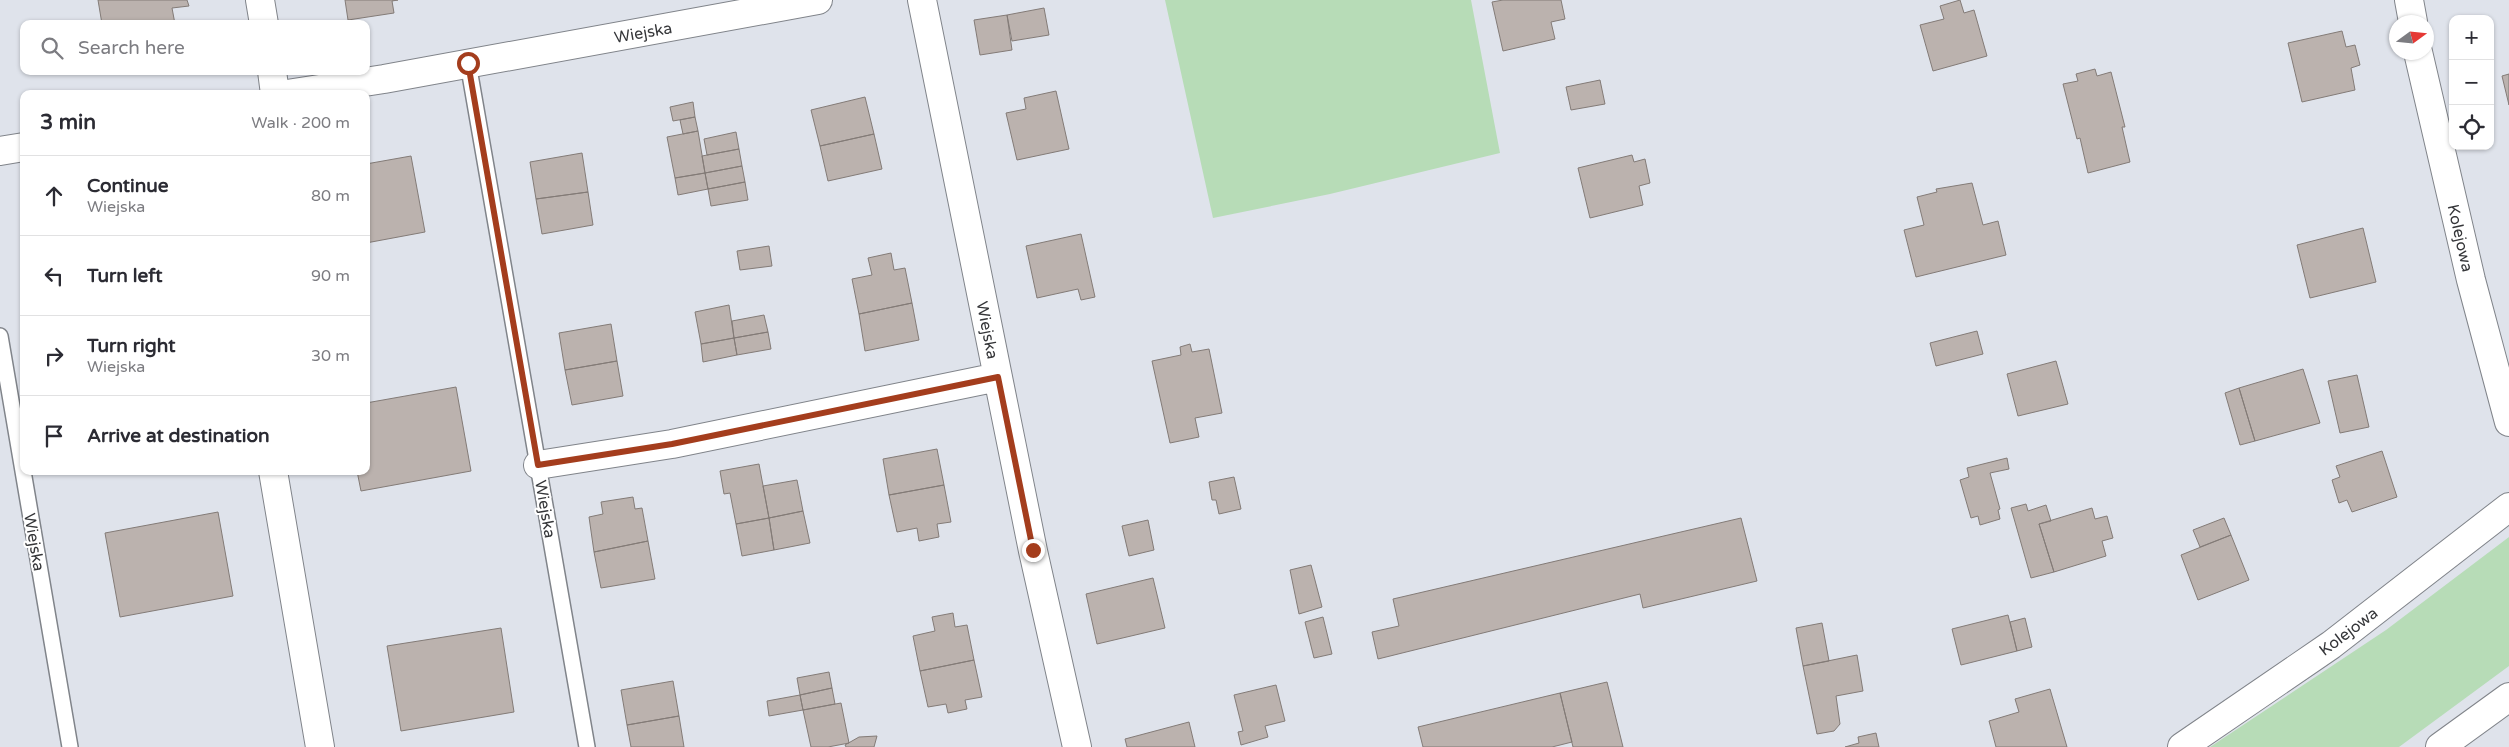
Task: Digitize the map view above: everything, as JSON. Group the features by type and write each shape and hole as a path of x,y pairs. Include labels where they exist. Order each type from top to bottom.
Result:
{"street":[{"path":"260,0 263,20"},
{"name":"Wiejska","path":"310,90 818,0"},
{"name":"Wiejska","path":"922,0 1033,550 1077,747"},
{"path":"2409,0 2412,15"},
{"name":"Kolejowa","path":"2420,60 2471,280 2509,422"},
{"path":"273,75 274,90"},
{"path":"0,151 20,147"},
{"path":"538,465 672,444 998,377"},
{"path":"274,475 320,747"},
{"name":"Kolejowa","path":"2182,747 2332,645 2509,508"},
{"path":"2440,747 2509,697"}],"lane":[{"name":"Wiejska","path":"468,63 587,747"},
{"name":"Wiejska","path":"0,336 20,453"},
{"name":"Wiejska","path":"24,475 70,747"}],"green space":[{"path":"1165,0 1471,0 1500,153 1330,194 1213,218"},
{"path":"2509,537 2509,666 2399,747 2210,747 2386,630"}],"building":[{"path":"98,0 187,0 189,6 172,8 174,20 101,20"},
{"path":"345,0 398,0 392,1 394,13 348,20"},
{"path":"1503,0 1561,0 1565,19 1551,22 1555,39 1503,51 1492,2"},
{"path":"1960,0 1964,13 1974,10 1987,56 1933,71 1920,25 1944,19 1940,6"},
{"path":"1044,8 1049,35 1012,41 1007,15"},
{"path":"1007,15 1012,50 980,55 974,20"},
{"path":"2342,31 2346,47 2355,45 2360,65 2351,68 2355,90 2302,102 2288,43"},
{"path":"2095,69 2097,76 2111,72 2125,127 2122,127 2130,162 2088,173 2080,138 2077,139 2063,84 2078,81 2076,74"},
{"path":"2509,74 2509,105 2502,76"},
{"path":"1600,80 1605,104 1571,110 1566,87"},
{"path":"1056,91 1069,149 1017,160 1006,113 1026,109 1024,98"},
{"path":"865,97 874,134 820,146 811,110"},
{"path":"693,102 695,117 673,121 670,107"},
{"path":"695,117 698,131 683,134 680,120"},
{"path":"698,131 705,173 675,178 667,137"},
{"path":"736,132 739,149 707,155 704,139"},
{"path":"874,134 882,169 828,181 820,146"},
{"path":"739,149 742,166 705,173 702,156"},
{"path":"582,153 588,192 536,199 530,162"},
{"path":"1632,155 1634,162 1645,159 1650,183 1639,186 1643,205 1590,218 1578,168"},
{"path":"411,156 425,232 370,242 370,163"},
{"path":"742,166 745,182 708,189 705,173"},
{"path":"705,173 708,189 678,195 675,178"},
{"path":"745,182 748,200 711,206 708,189"},
{"path":"1972,183 1983,225 1998,221 2006,255 1916,277 1904,230 1924,225 1917,197 1937,192 1936,189"},
{"path":"588,192 593,225 542,234 536,199"},
{"path":"2363,228 2376,282 2310,298 2297,245"},
{"path":"1081,234 1095,297 1081,300 1078,289 1037,298 1026,246"},
{"path":"769,246 772,266 740,270 737,251"},
{"path":"891,253 894,270 905,268 912,303 859,314 852,279 872,275 868,258"},
{"path":"912,303 919,340 865,351 859,314"},
{"path":"729,305 734,338 701,344 695,312"},
{"path":"764,315 768,332 734,338 732,321"},
{"path":"611,324 617,361 565,370 559,333"},
{"path":"1977,331 1983,354 1936,366 1930,343"},
{"path":"768,332 771,349 737,355 734,338"},
{"path":"734,338 737,355 703,362 701,344"},
{"path":"1190,344 1192,352 1209,349 1222,413 1195,418 1199,437 1170,443 1152,361 1181,355 1180,347"},
{"path":"617,361 623,396 572,405 565,370"},
{"path":"2056,361 2068,404 2018,416 2007,374"},
{"path":"2303,369 2320,423 2255,441 2239,388"},
{"path":"2357,375 2369,427 2340,433 2328,381"},
{"path":"456,387 471,471 361,491 358,475 370,475 370,402"},
{"path":"2239,388 2255,441 2240,445 2225,393"},
{"path":"937,449 944,485 889,495 883,459"},
{"path":"2382,451 2397,497 2352,512 2347,500 2339,503 2332,480 2340,477 2336,466"},
{"path":"2007,458 2009,469 1990,473 2000,509 1998,510 2000,519 1980,525 1978,516 1971,518 1960,480 1969,477 1967,468"},
{"path":"759,464 769,518 736,524 730,493 724,494 720,471"},
{"path":"1234,477 1241,509 1219,514 1216,500 1212,500 1209,482"},
{"path":"797,480 803,511 769,518 763,486"},
{"path":"944,485 951,522 937,524 939,537 919,541 917,528 897,532 889,495"},
{"path":"633,497 635,509 642,508 648,541 594,552 589,517 603,514 601,502"},
{"path":"2026,504 2028,511 2046,505 2051,521 2039,524 2054,572 2031,578 2011,508"},
{"path":"2092,508 2095,519 2107,516 2113,538 2102,541 2106,556 2054,572 2039,524"},
{"path":"803,511 810,543 774,550 769,518"},
{"path":"218,512 233,596 120,617 105,533"},
{"path":"769,518 774,550 742,556 736,524"},
{"path":"1741,518 1757,581 1643,608 1640,594 1378,659 1372,632 1399,626 1393,599"},
{"path":"2224,518 2231,535 2200,547 2193,530"},
{"path":"1148,520 1154,550 1129,556 1122,526"},
{"path":"2231,535 2249,580 2198,600 2181,555"},
{"path":"648,541 655,579 601,588 594,552"},
{"path":"1311,565 1322,607 1299,614 1290,570"},
{"path":"1153,578 1165,628 1097,644 1086,594"},
{"path":"953,613 955,627 967,625 974,660 920,671 913,636 935,631 932,617"},
{"path":"2008,615 2017,651 1961,665 1952,629"},
{"path":"1323,617 1332,654 1314,658 1305,622"},
{"path":"2025,618 2032,647 2017,651 2010,622"},
{"path":"1822,623 1829,661 1803,666 1796,628"},
{"path":"501,628 514,712 401,731 387,646"},
{"path":"1857,655 1863,691 1836,696 1840,724 1834,731 1817,734 1803,666"},
{"path":"974,660 982,697 965,700 967,709 948,713 946,704 928,707 920,671"},
{"path":"829,672 832,688 800,695 797,678"},
{"path":"673,681 679,716 627,725 621,690"},
{"path":"1607,682 1623,747 1573,747 1560,693"},
{"path":"1276,685 1285,721 1265,726 1268,737 1241,745 1238,732 1243,731 1234,695"},
{"path":"832,688 835,704 803,710 800,695"},
{"path":"2050,689 2067,747 1996,747 1989,721 2019,712 2015,699"},
{"path":"1560,693 1572,742 1552,747 1423,747 1418,727"},
{"path":"800,695 803,710 769,716 767,701"},
{"path":"841,703 849,743 828,747 811,747 803,710"},
{"path":"679,716 684,747 631,747 627,725"},
{"path":"1189,722 1195,747 1127,747 1125,739"},
{"path":"1876,733 1879,747 1845,747 1859,743 1858,737"},
{"path":"877,736 874,747 846,747 845,745 859,737"}],"route":[{"path":"468,63 538,465 672,444 998,377 1033,550"}]}
